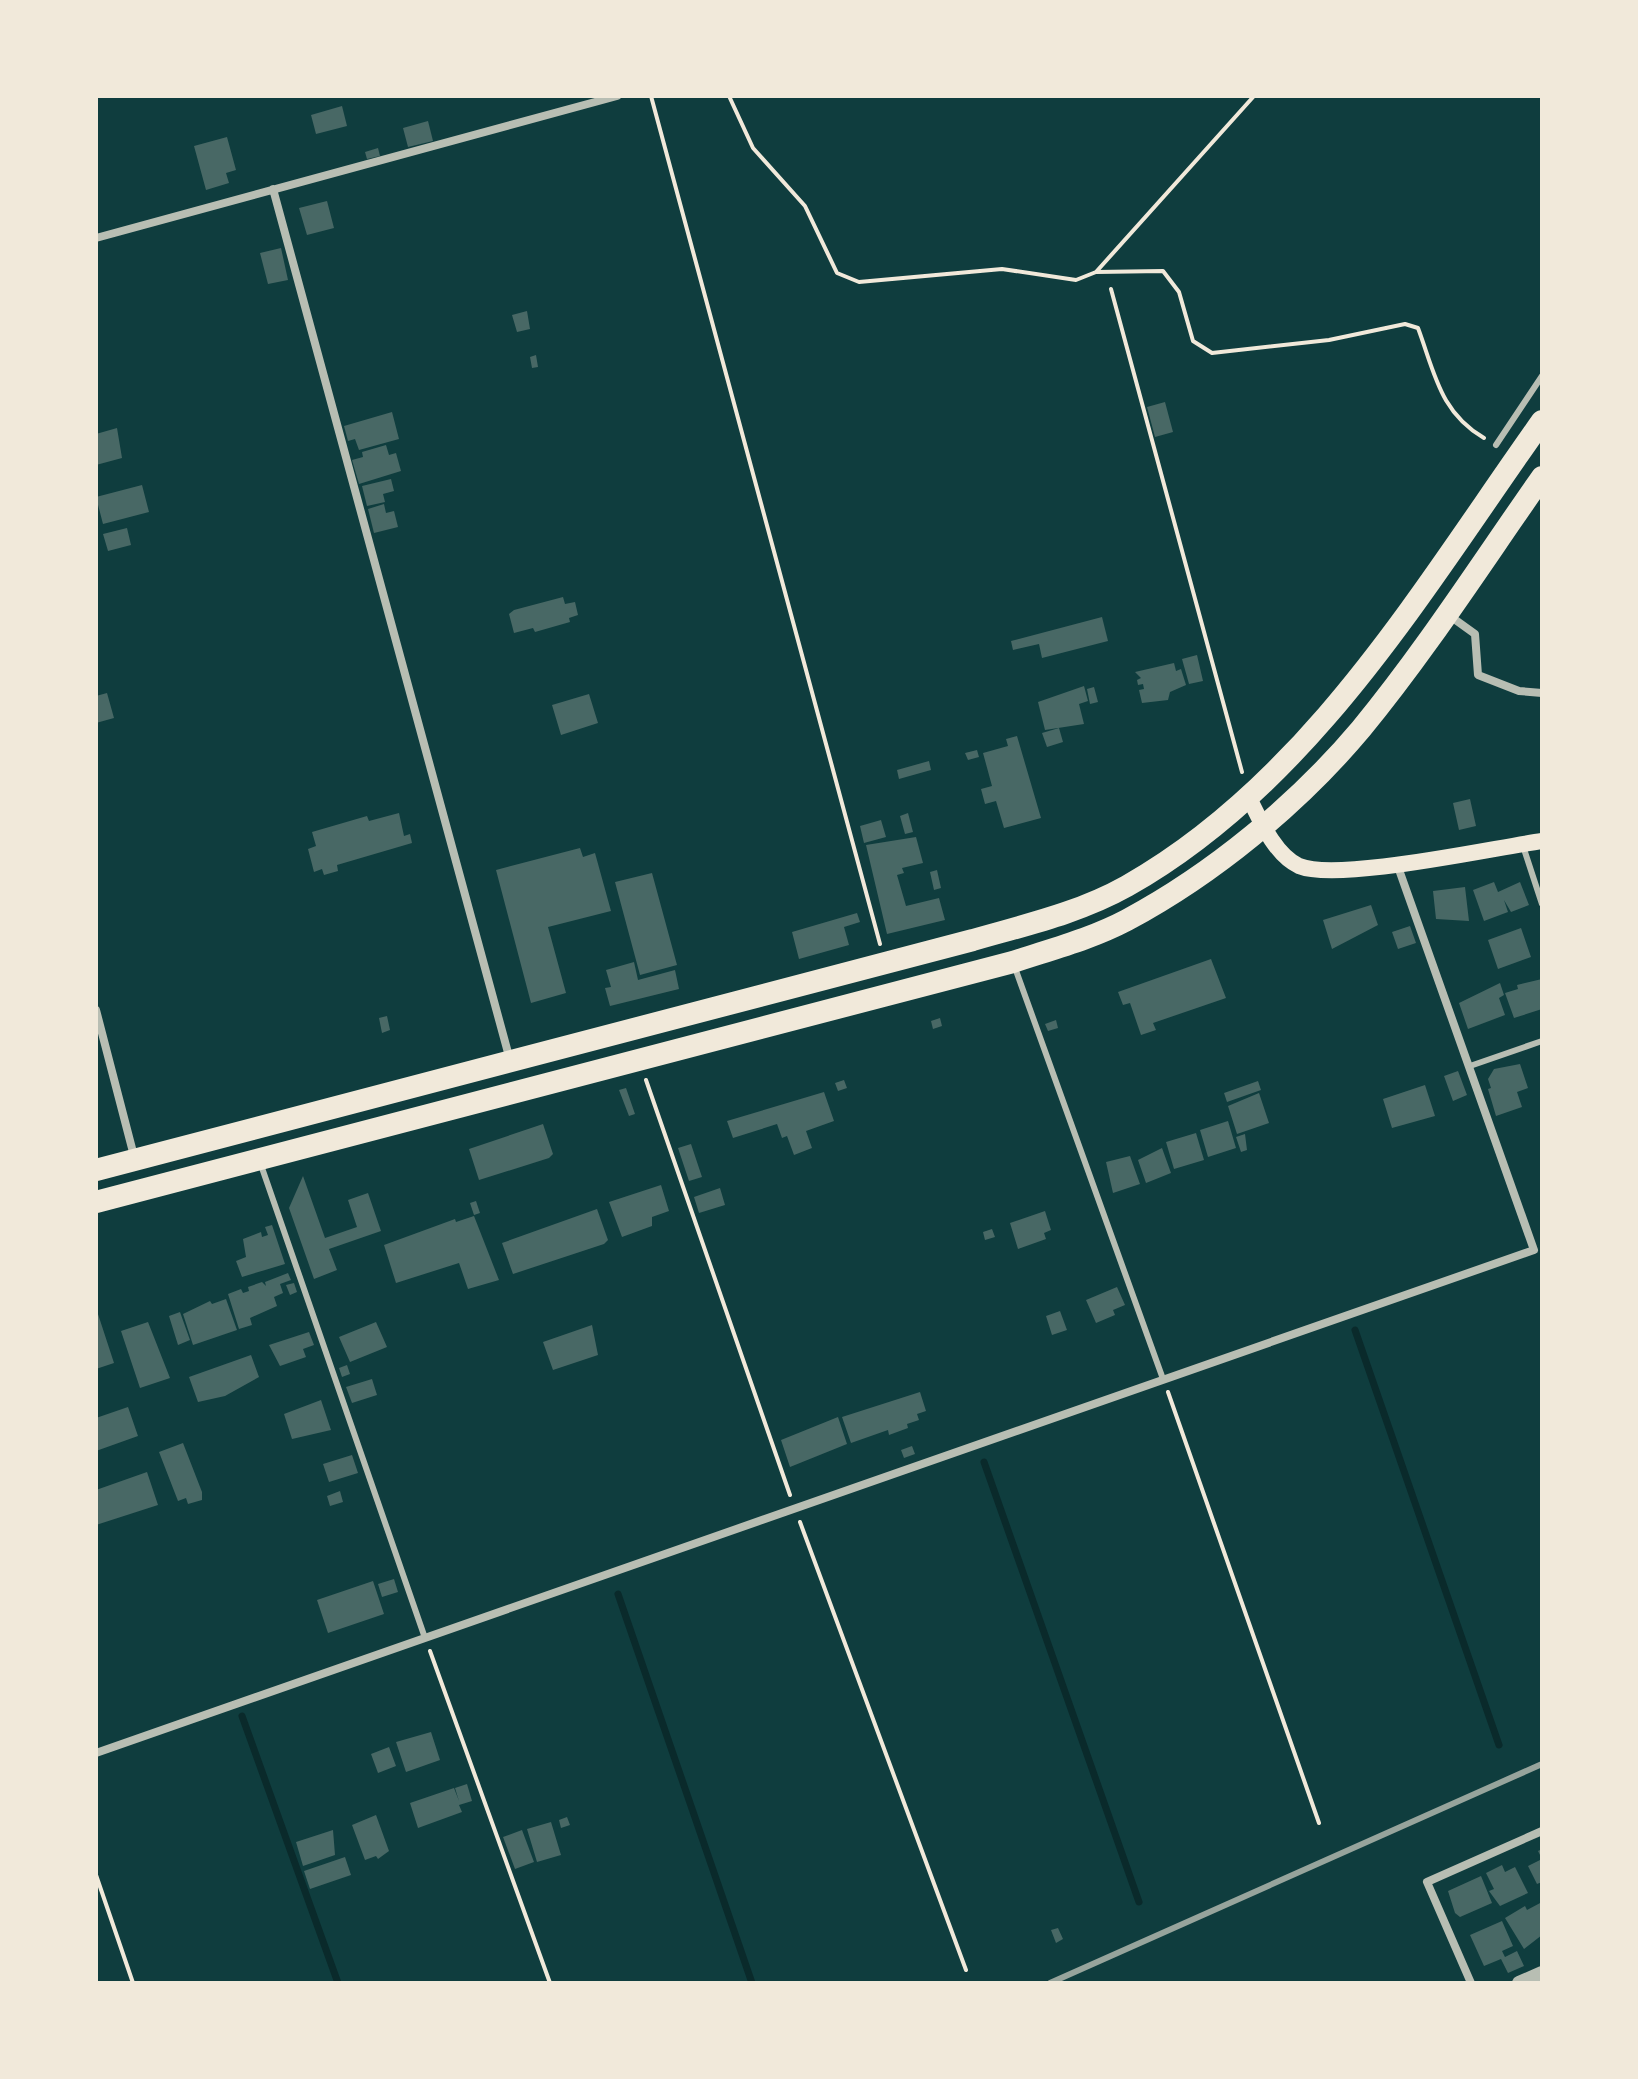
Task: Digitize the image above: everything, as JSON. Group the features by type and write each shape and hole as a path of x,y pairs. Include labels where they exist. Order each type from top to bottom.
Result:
{"highway":[{"path":"96,1170 1083,907 1168,861 1249,798 1367,666 1542,421"},
{"path":"96,1202 258,1153 640,1061 1013,962 1089,938 1125,921 1194,880 1294,800 1361,729 1530,501 1542,477"}],"main road":[{"path":"1249,798 1262,824 1284,854 1297,865 1312,869 1332,871 1542,841"}],"street":[{"path":"96,238 617,96"},
{"path":"273,189 511,1061"},
{"path":"1445,613 1475,634 1478,675 1519,691 1542,693"},
{"path":"96,1753 1538,1249 1397,863"},
{"path":"96,1010 135,1160"},
{"path":"1471,1983 1427,1882 1542,1831"},
{"path":"1519,1983 1542,1973"}],"lane":[{"path":"1496,445 1542,376"},
{"path":"1522,844 1542,904"},
{"path":"1013,962 1163,1379"},
{"path":"1470,1066 1542,1041"},
{"path":"258,1153 425,1638"}],"path":[{"path":"651,96 885,962"},
{"path":"729,96 753,148 805,206 837,273 859,282 1002,269 1076,280 1096,272 1163,271 1179,292 1193,341 1212,353 1329,340 1405,324 1418,328 1446,403 1463,425 1496,445"},
{"path":"1096,272 1254,96"},
{"path":"1111,289 1249,798"},
{"path":"640,1061 794,1507 966,1970"},
{"path":"1163,1379 1319,1823"},
{"path":"425,1638 550,1983"},
{"path":"96,1875 133,1983"}],"building":[{"path":"342,106 347,126 316,134 311,115"},
{"path":"428,121 433,141 408,147 403,128"},
{"path":"227,137 236,170 226,173 229,183 206,190 194,146"},
{"path":"378,148 380,156 367,159 365,152"},
{"path":"327,201 334,228 307,235 299,208"},
{"path":"281,248 288,280 268,284 260,253"},
{"path":"527,311 530,329 517,332 512,315"},
{"path":"536,355 538,367 532,368 530,357"},
{"path":"1165,402 1173,432 1155,437 1147,407"},
{"path":"392,412 399,439 359,450 355,439 348,441 344,426"},
{"path":"117,428 122,458 96,465 96,434"},
{"path":"386,445 389,455 396,453 401,471 359,484 352,460 363,457 362,452"},
{"path":"391,479 394,491 383,494 385,502 367,506 362,486"},
{"path":"142,485 149,512 103,524 96,497"},
{"path":"384,504 386,513 394,511 398,527 374,533 368,509"},
{"path":"127,528 131,545 108,551 103,534"},
{"path":"563,597 565,604 575,602 578,615 569,618 570,622 535,632 533,628 514,633 509,614 514,610"},
{"path":"1102,617 1108,641 1042,658 1039,644 1013,650 1011,641"},
{"path":"1197,655 1203,681 1189,684 1182,659"},
{"path":"1174,663 1176,671 1181,669 1186,685 1170,692 1168,700 1142,703 1139,690 1144,689 1143,684 1138,685 1137,680 1141,678 1135,672"},
{"path":"1084,686 1088,701 1079,704 1084,724 1045,730 1038,702"},
{"path":"1094,687 1098,702 1090,704 1087,689"},
{"path":"107,693 114,718 96,723 96,696"},
{"path":"589,694 598,723 561,735 552,705"},
{"path":"1059,728 1063,742 1047,747 1042,733"},
{"path":"1017,736 1041,818 1004,828 996,801 985,804 981,789 992,786 983,753 1008,746 1006,739"},
{"path":"977,750 979,757 968,760 965,753"},
{"path":"929,761 931,770 899,779 897,770"},
{"path":"1470,799 1476,826 1459,830 1453,803"},
{"path":"399,813 404,836 410,834 412,843 337,865 338,871 324,875 322,869 314,872 308,849 316,846 312,832 367,816 369,821"},
{"path":"908,813 913,832 905,834 900,816"},
{"path":"881,820 886,837 864,843 860,826"},
{"path":"916,837 923,863 902,868 904,873 897,875 906,906 939,898 945,920 887,934 866,845"},
{"path":"580,848 583,857 595,853 611,911 548,927 566,993 531,1003 496,870"},
{"path":"937,870 941,888 934,890 930,872"},
{"path":"652,873 677,965 640,975 615,882"},
{"path":"1494,882 1498,892 1520,882 1529,905 1511,912 1504,900 1508,912 1484,921 1473,890"},
{"path":"1465,887 1469,921 1436,919 1433,891"},
{"path":"1371,905 1378,925 1332,949 1323,920"},
{"path":"857,913 860,922 844,927 849,945 799,959 792,932"},
{"path":"1410,926 1416,943 1398,949 1392,932"},
{"path":"1521,928 1531,957 1498,969 1488,940"},
{"path":"1211,959 1226,998 1153,1023 1156,1030 1141,1035 1130,1003 1123,1005 1118,992"},
{"path":"634,962 638,980 675,970 679,989 610,1006 605,988 611,987 606,970"},
{"path":"1542,979 1542,1009 1514,1018 1505,993 1518,989 1517,985"},
{"path":"1500,983 1504,995 1499,998 1505,1015 1468,1029 1459,1003"},
{"path":"387,1016 390,1030 382,1033 379,1018"},
{"path":"940,1018 942,1026 933,1029 931,1021"},
{"path":"1056,1020 1058,1028 1048,1031 1045,1024"},
{"path":"1520,1064 1528,1088 1517,1092 1522,1107 1496,1116 1488,1079 1494,1069"},
{"path":"1458,1071 1467,1095 1453,1101 1444,1076"},
{"path":"844,1080 847,1088 838,1091 835,1083"},
{"path":"1258,1081 1261,1090 1227,1102 1224,1093"},
{"path":"1425,1085 1435,1116 1392,1128 1383,1099"},
{"path":"626,1088 635,1114 629,1116 619,1090"},
{"path":"824,1092 834,1121 806,1131 812,1148 794,1155 787,1136 782,1138 777,1124 733,1138 727,1121"},
{"path":"1259,1093 1269,1123 1237,1134 1228,1106"},
{"path":"1228,1121 1236,1148 1208,1157 1200,1130"},
{"path":"543,1124 553,1154 549,1158 479,1180 469,1149"},
{"path":"1196,1133 1204,1160 1174,1169 1166,1142"},
{"path":"1245,1134 1247,1150 1241,1152 1236,1137"},
{"path":"691,1144 702,1177 689,1181 678,1148"},
{"path":"1162,1148 1171,1173 1146,1183 1138,1160"},
{"path":"1130,1156 1140,1184 1113,1193 1106,1162"},
{"path":"303,1176 325,1238 357,1227 348,1200 368,1193 381,1231 329,1249 337,1270 314,1279 289,1208"},
{"path":"661,1185 669,1211 652,1217 652,1226 622,1237 609,1202"},
{"path":"720,1188 725,1205 699,1213 694,1197"},
{"path":"476,1201 480,1213 474,1215 470,1203"},
{"path":"597,1209 608,1240 604,1244 513,1274 502,1243"},
{"path":"1045,1211 1051,1230 1044,1233 1046,1239 1018,1249 1010,1223"},
{"path":"474,1216 499,1280 468,1289 459,1263 396,1283 384,1245 455,1219 456,1222"},
{"path":"272,1225 285,1264 242,1277 236,1261 246,1257 243,1239 261,1232 262,1237 268,1235 265,1227"},
{"path":"992,1229 995,1237 985,1240 983,1232"},
{"path":"288,1273 291,1280 280,1284 283,1293 274,1297 277,1306 250,1318 252,1325 239,1329 228,1294 241,1289 243,1293 249,1291 248,1287 262,1282 266,1286 265,1282"},
{"path":"294,1283 297,1292 290,1295 286,1285"},
{"path":"1117,1287 1125,1305 1113,1310 1115,1315 1096,1323 1086,1300"},
{"path":"226,1299 237,1330 193,1345 183,1314 210,1301 212,1304"},
{"path":"1060,1311 1067,1330 1052,1335 1046,1316"},
{"path":"96,1312 114,1363 96,1369"},
{"path":"180,1312 190,1340 178,1345 169,1316"},
{"path":"148,1322 170,1378 140,1388 121,1331"},
{"path":"376,1322 387,1347 350,1362 339,1337"},
{"path":"592,1325 598,1355 553,1370 543,1342"},
{"path":"309,1332 314,1345 303,1349 306,1357 280,1366 269,1345"},
{"path":"251,1355 259,1377 225,1396 198,1402 189,1377"},
{"path":"347,1365 350,1374 342,1377 339,1368"},
{"path":"372,1379 377,1395 352,1403 346,1387"},
{"path":"920,1392 926,1411 917,1414 919,1420 889,1435 888,1430 851,1443 842,1417"},
{"path":"321,1400 331,1430 292,1439 284,1414"},
{"path":"128,1407 138,1436 96,1451 96,1418"},
{"path":"838,1417 847,1444 790,1467 781,1440"},
{"path":"183,1443 202,1492 202,1500 188,1504 186,1498 178,1501 159,1452"},
{"path":"912,1446 915,1454 904,1458 901,1450"},
{"path":"352,1455 358,1473 329,1482 323,1464"},
{"path":"147,1472 158,1505 96,1525 96,1490"},
{"path":"340,1491 343,1502 330,1506 327,1496"},
{"path":"394,1579 398,1592 382,1597 378,1584"},
{"path":"373,1581 384,1614 328,1633 317,1600"},
{"path":"431,1732 440,1760 406,1772 396,1742"},
{"path":"389,1747 396,1766 378,1773 371,1754"},
{"path":"467,1784 472,1801 459,1805 462,1812 418,1828 410,1803 454,1788 459,1801 455,1788"},
{"path":"376,1815 389,1851 378,1859 376,1856 365,1860 352,1825"},
{"path":"567,1817 570,1825 561,1828 559,1820"},
{"path":"551,1822 561,1855 537,1862 527,1829"},
{"path":"333,1830 335,1855 303,1866 296,1842"},
{"path":"522,1830 534,1862 515,1869 503,1837"},
{"path":"345,1857 351,1875 310,1889 304,1871"},
{"path":"1542,1859 1542,1882 1537,1884 1528,1866"},
{"path":"1502,1865 1505,1872 1515,1867 1528,1893 1500,1906 1489,1891 1494,1889 1486,1873"},
{"path":"1481,1876 1492,1903 1460,1917 1455,1913 1448,1891"},
{"path":"1542,1902 1542,1935 1524,1949 1505,1918 1525,1906 1527,1910"},
{"path":"1502,1921 1513,1946 1502,1951 1505,1957 1517,1951 1524,1966 1508,1973 1501,1959 1484,1966 1470,1935"},
{"path":"1058,1928 1063,1939 1056,1943 1051,1930"}],"waterway":[{"path":"1355,1330 1499,1745"},
{"path":"984,1462 1139,1902"},
{"path":"618,1594 752,1983"},
{"path":"242,1716 338,1983"}],"railway":[{"path":"1050,1983 1542,1764"}]}
